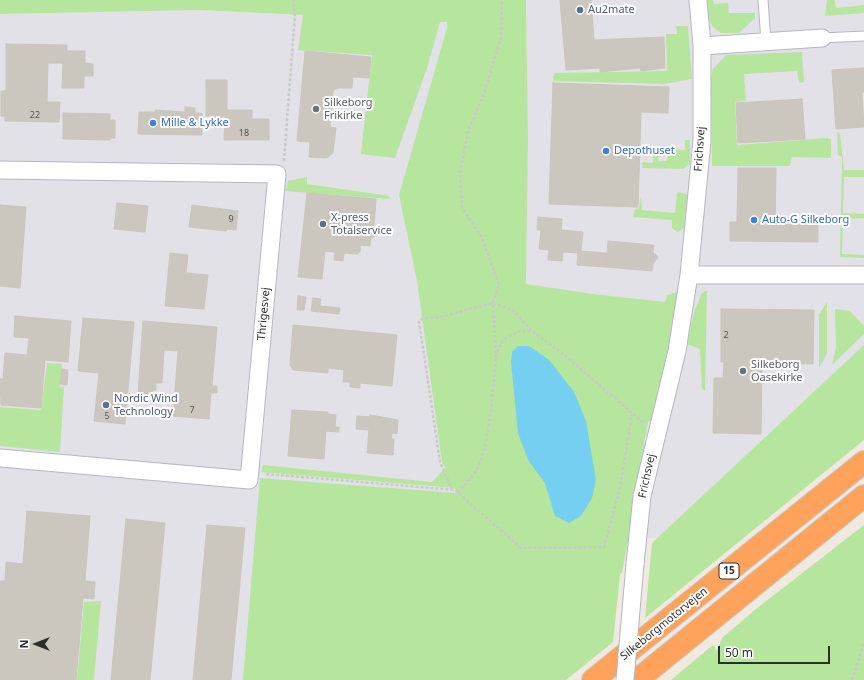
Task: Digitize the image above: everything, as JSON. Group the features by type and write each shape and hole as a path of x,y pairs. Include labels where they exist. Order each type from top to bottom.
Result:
{"highway":[{"name":"Silkeborgmotorvejen","path":"593,680 864,462"},
{"name":"15","path":"637,680 864,496"}],"street":[{"name":"Frichsvej","path":"625,680 642,496 677,351 689,275 702,141 702,46 698,0"},
{"path":"702,46 822,38"},
{"path":"0,170 277,174"},
{"name":"Thrigesvej","path":"250,473 277,174"},
{"path":"689,275 864,275"},
{"path":"0,458 249,480 250,473"}],"lane":[{"path":"763,0 766,42"},
{"path":"822,38 864,36"}],"path":[{"path":"277,174 285,159 295,14 293,0"},
{"path":"458,493 477,470 485,448 491,411 496,358 492,303 498,284 481,236 462,208 460,173 468,131 484,94 501,36 502,0"},
{"path":"452,490 440,462 419,321 492,303 512,310 532,331 563,354 657,434"},
{"path":"496,358 503,340 520,331 532,331"},
{"path":"250,473 452,490 458,493 521,548 604,547 620,488 632,414"},
{"path":"852,680 864,643"}],"shaded area":[{"path":"526,0 864,0 864,348 664,539 270,513 265,680 0,680 0,14 199,10 447,22 525,284 528,138"}],"green space":[{"path":"0,0 526,0 528,138 526,284 593,294 665,302 667,295 679,292 661,383 652,419 648,422 644,443 644,454 622,573 620,574 613,642 566,680 243,680 260,478 456,493 455,488 261,472 263,465 432,482 445,468 442,462 417,281 399,195 447,28 447,22 440,22 427,68 395,158 361,154 372,55 298,50 303,15 199,10 0,14"},
{"path":"707,0 713,0 714,4 728,3 729,13 755,13 755,18 739,33 721,33 713,27 709,20"},
{"path":"827,0 835,0 836,8 864,5 864,13 825,16"},
{"path":"676,26 688,26 692,79 664,84 553,81 554,73 667,71 666,34 677,34"},
{"path":"802,52 804,82 799,83 797,71 744,74 746,101 735,102 737,145 827,138 831,139 831,158 792,157 790,166 712,166 711,79 713,69 726,55"},
{"path":"837,132 840,133 844,170 864,170 864,177 844,177 843,213 864,214 864,218 843,219 842,254 864,255 864,258 840,257 842,157 838,155"},
{"path":"685,140 690,140 690,163 683,169 642,168 643,162 653,163 654,149 665,149 666,153 659,153 658,161 667,161 669,149 685,150"},
{"path":"307,177 307,184 390,196 389,199 286,191 288,181"},
{"path":"677,192 687,194 684,228 678,232 672,228 672,220 633,217 635,209 639,208 641,196 642,210 675,213"},
{"path":"707,290 705,391 702,389 700,349 687,344 695,308 701,294"},
{"path":"827,302 827,352 819,368 819,315"},
{"path":"835,309 850,311 864,326 864,334 832,365 836,348"},
{"path":"864,345 864,440 645,618 652,543"},
{"path":"47,363 62,364 60,387 64,387 60,452 0,446 0,407 41,410"},
{"path":"864,525 864,680 671,680 713,645 717,651 722,638 756,609"},
{"path":"101,601 94,680 77,680 84,602"}],"water":[{"path":"518,346 529,346 549,360 574,392 586,421 596,480 592,498 581,516 569,523 555,516 545,483 528,460 518,433 511,362 512,352"}],"building":[{"path":"560,0 591,0 594,40 664,37 665,68 641,71 640,68 600,72 600,68 566,70"},
{"path":"6,44 67,45 67,51 85,51 85,63 93,64 93,76 84,76 84,88 62,88 63,63 48,63 47,102 60,102 59,122 5,121 5,116 1,116 1,91 6,91"},
{"name":"Silkeborg Frikirke","path":"305,51 371,57 369,78 353,77 352,88 337,88 333,91 330,127 336,128 333,153 327,158 309,157 310,142 297,141"},
{"path":"864,68 864,92 862,92 864,127 836,129 832,70"},
{"path":"206,80 227,80 227,110 252,110 252,119 269,119 269,140 224,140 225,116 222,116 222,122 211,122 211,116 206,116"},
{"path":"553,83 669,87 668,113 641,112 638,207 549,204"},
{"path":"802,99 805,139 738,143 736,103"},
{"path":"185,107 195,108 195,113 202,113 202,135 138,134 139,112 155,112 155,110 185,112"},
{"path":"63,113 110,114 110,120 115,120 115,138 110,138 110,140 63,139"},
{"path":"738,168 776,168 775,224 818,225 818,242 730,241 730,222 737,222"},
{"path":"307,193 376,199 373,238 371,237 370,246 361,245 360,252 358,252 358,254 344,253 343,261 334,260 335,252 325,251 322,279 298,277"},
{"path":"117,203 148,206 145,232 114,229"},
{"path":"0,205 26,207 20,288 0,286"},
{"path":"192,205 238,211 236,230 227,229 226,231 189,227"},
{"path":"538,217 562,219 561,230 583,232 581,251 578,251 578,253 563,252 562,261 548,260 549,250 539,249 541,230 537,230"},
{"path":"608,241 654,245 653,252 658,257 653,264 652,271 606,267"},
{"path":"578,251 607,253 606,267 577,265"},
{"path":"170,253 188,255 186,273 208,275 204,309 165,306"},
{"path":"298,296 306,297 304,310 297,310"},
{"path":"313,298 321,299 319,312 311,311"},
{"path":"321,306 340,308 339,314 320,312"},
{"name":"Silkeborg Oasekirke","path":"721,309 814,310 813,364 762,364 761,434 713,433 714,378 723,378 724,362 721,362"},
{"path":"15,316 71,321 68,362 45,360 41,408 1,405 0,379 3,379 5,353 27,355 29,338 14,337"},
{"path":"83,318 134,322 125,424 94,421 99,373 78,371"},
{"path":"143,321 217,327 212,386 217,386 217,393 211,393 209,419 173,416 178,351 164,350 162,383 156,383 156,390 153,390 152,395 138,394"},
{"path":"293,325 397,335 392,386 360,383 360,388 350,387 350,382 343,382 344,370 328,368 328,373 293,370 290,365"},
{"path":"62,369 68,370 67,385 60,384"},
{"path":"292,410 328,412 328,414 336,415 335,427 339,427 339,432 326,431 324,459 288,456"},
{"path":"370,415 398,420 397,434 392,433 391,439 394,439 393,455 367,453 369,430 356,429 357,416 370,417"},
{"path":"27,511 90,516 85,581 95,582 94,599 83,598 76,680 0,680 0,581 5,581 6,562 23,564"},
{"path":"126,519 165,523 150,680 111,680"},
{"path":"207,525 245,528 231,680 193,680"}],"place":[{"name":"Au2mate","path":"580,10"},
{"name":"Silkeborg Frikirke","path":"316,109"},
{"name":"Mille & Lykke","path":"153,123"},
{"name":"Depothuset","path":"606,151"},
{"name":"Auto-G Silkeborg","path":"754,220"},
{"name":"X-press Totalservice","path":"323,224"},
{"name":"Silkeborg Oasekirke","path":"743,371"},
{"name":"Nordic Wind Technology","path":"106,405"}]}
